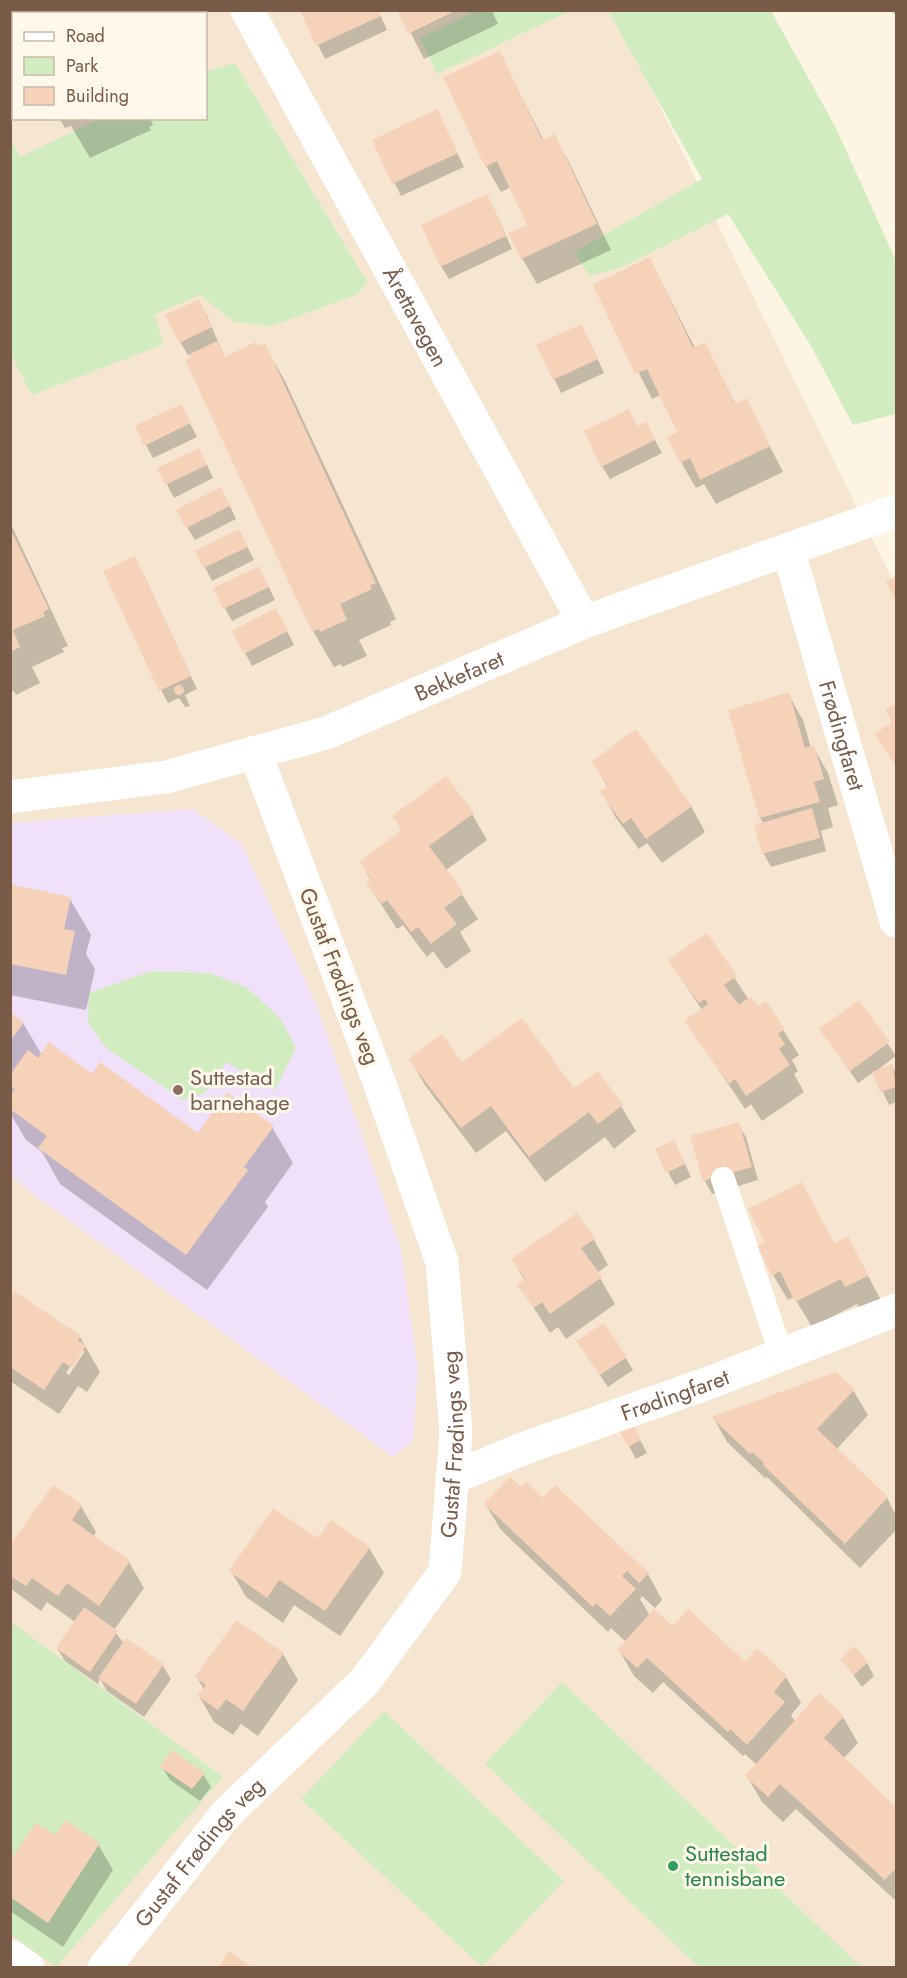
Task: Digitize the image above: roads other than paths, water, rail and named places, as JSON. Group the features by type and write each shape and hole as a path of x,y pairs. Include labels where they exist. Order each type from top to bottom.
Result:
{"street":[{"name":"Årettavegen","path":"247,10 584,622"},
{"name":"Bekkefaret","path":"10,797 166,777 326,733 584,622 897,511"},
{"name":"Frødingfaret","path":"788,549 897,921"},
{"name":"Gustaf Frødings veg","path":"104,1968 226,1814 365,1681 445,1572 456,1432 442,1262 378,1079 255,752"},
{"name":"Frødingfaret","path":"453,1478 525,1448 714,1382 897,1310"},
{"path":"10,1956 28,1968"}],"lane":[{"path":"723,1179 781,1354"}],"place":[{"name":"Suttestad barnehage","path":"178,1090"},
{"name":"Suttestad tennisbane","path":"673,1866"}]}
